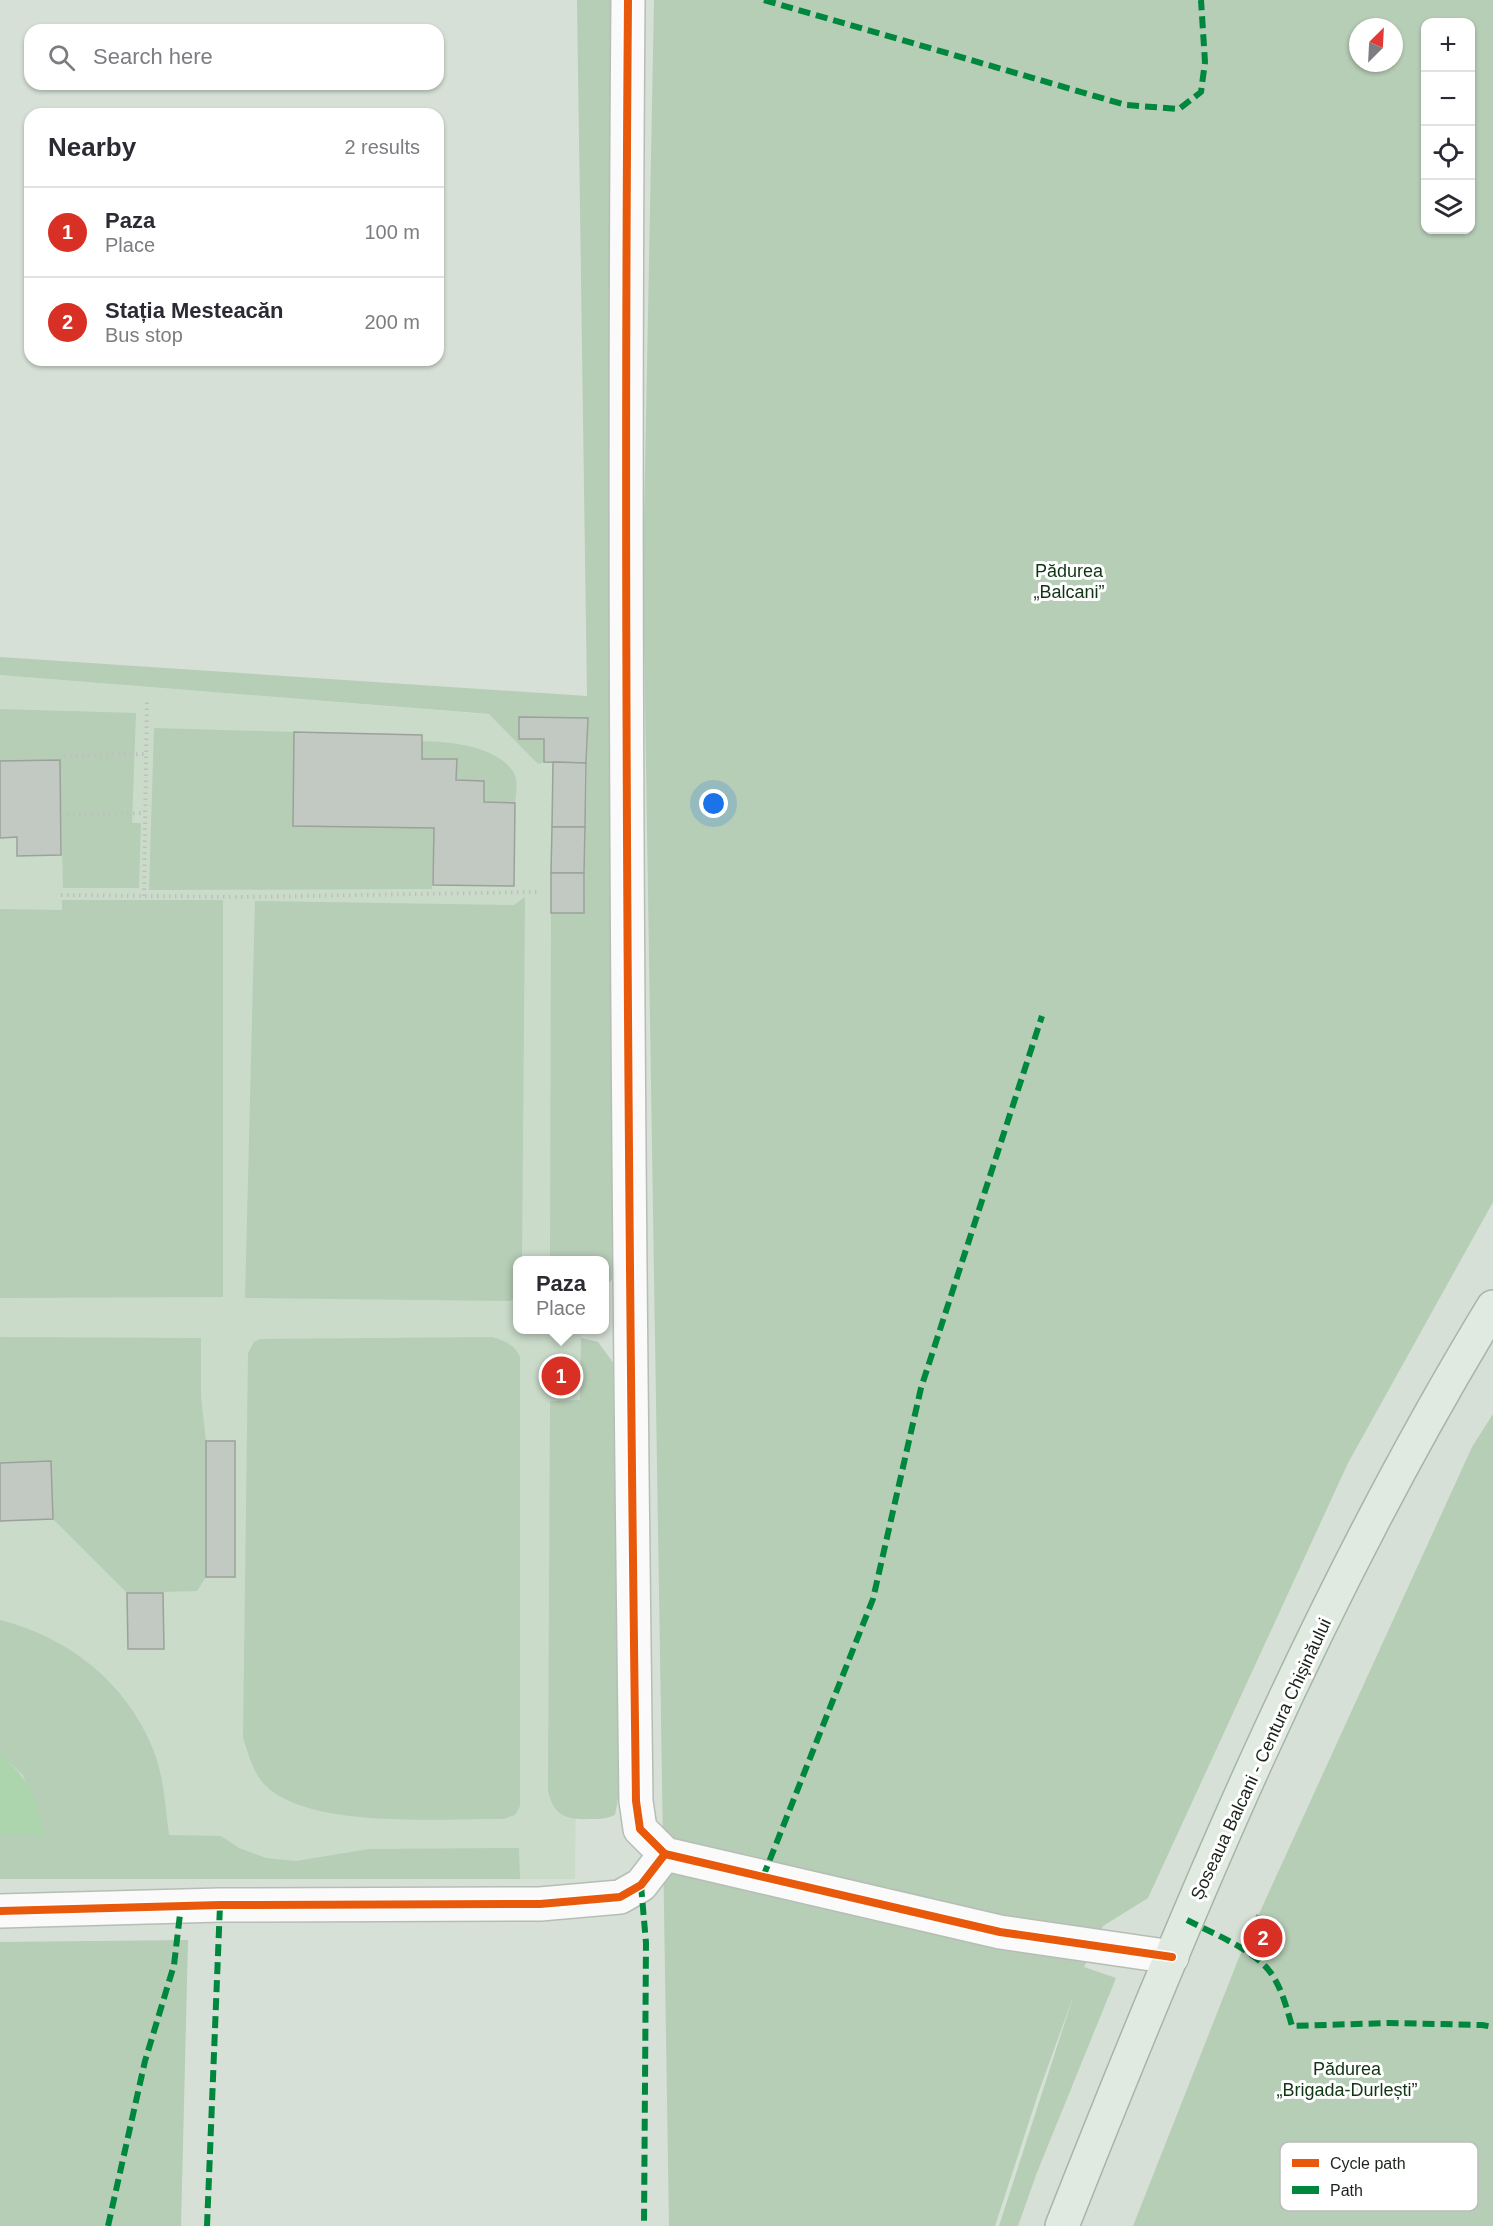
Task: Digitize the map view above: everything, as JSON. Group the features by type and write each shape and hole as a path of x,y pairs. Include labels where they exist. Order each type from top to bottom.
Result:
{"highway":[{"name":"Șoseaua Balcani - Centura Chișinăului","path":"1062,2226 1148,2009 1275,1720 1366,1537 1456,1368 1493,1307"}],"street":[{"path":"627,0 626,751 636,1800 640,1829 665,1854 1000,1932 1172,1957"},
{"path":"0,1911 552,1903 620,1897 641,1885 665,1854"}],"path":[{"path":"144,896 147,700"},
{"path":"64,756 146,754"},
{"path":"60,814 145,813"},
{"path":"61,895 537,892"}],"shaded area":[{"path":"0,675 519,717 588,718 582,1256 513,1256 513,1334 581,1334 575,1879 0,1879"},
{"path":"0,1754 19,1773 30,1790 38,1809 44,1835 0,1835"}],"green space":[{"path":"577,0 614,0 617,1256 613,1278 609,1283 609,1256 550,1256 551,913 584,913 588,718 519,717 519,738 544,739 544,762 538,764 489,714 0,675 0,657 587,696"},
{"name":"Pădurea „Balcani”","path":"654,0 1493,0 1493,1202 1348,1463 1148,1898 1103,1926 1084,1967 1116,1978 1036,2175 1018,2226 999,2226 1074,1994 1038,2094 995,2226 669,2226 643,576"},
{"path":"0,709 136,713 132,823 141,823 139,888 63,888 60,761 0,761"},
{"path":"154,728 294,732 294,826 434,828 432,889 149,890"},
{"path":"422,741 470,746 494,755 512,770 516,777 515,803 484,802 484,781 456,780 457,760 422,759"},
{"path":"525,897 522,1256 513,1256 513,1299 510,1301 245,1298 255,901 514,905"},
{"path":"62,900 223,900 223,1297 0,1298 0,909 62,910"},
{"path":"0,1337 201,1338 201,1396 206,1441 206,1577 197,1591 127,1593 53,1519 51,1461 0,1463"},
{"path":"492,1337 509,1344 520,1357 520,1806 515,1815 503,1819 412,1820 343,1815 311,1809 284,1799 264,1784 256,1774 243,1738 248,1353 254,1342 260,1339"},
{"path":"581,1338 598,1342 617,1368 619,1394 618,1799 615,1815 597,1819 575,1819 562,1815 554,1806 548,1791 550,1401 580,1400"},
{"name":"Pădurea „Brigada-Durlești”","path":"1493,1414 1493,2226 1133,2226 1238,1960 1472,1447"},
{"path":"0,1620 49,1638 71,1651 111,1683 127,1703 141,1725 157,1759 164,1791 169,1835 221,1836 239,1848 266,1858 296,1861 369,1849 519,1848 520,1879 0,1879 0,1835 44,1834 23,1775 0,1754"},
{"path":"188,1940 181,2226 0,2226 0,1942"}],"building":[{"path":"519,717 588,718 586,763 544,762 544,739 519,739"},
{"path":"294,732 422,735 422,759 457,759 456,780 484,781 484,802 515,803 514,886 433,885 434,828 293,826"},
{"path":"60,760 61,855 17,856 17,837 0,838 0,761"},
{"path":"553,762 586,763 585,827 552,827"},
{"path":"552,827 585,827 584,873 551,873"},
{"path":"551,873 584,873 584,913 551,913"},
{"path":"568,1367 568,1384 554,1385 553,1368"},
{"path":"206,1441 235,1441 235,1577 206,1577"},
{"path":"51,1461 53,1519 0,1521 0,1463"},
{"path":"127,1593 163,1593 164,1649 128,1649"},
{"path":"1257,1915 1277,1924 1264,1955 1244,1946"}],"marked path":[{"path":"764,0 1126,105 1179,109 1201,92 1205,62 1201,0"},
{"path":"763,1877 873,1599 921,1388 1042,1016"},
{"path":"641,1885 646,1943 644,2226"},
{"path":"207,2226 220,1905"},
{"path":"108,2226 145,2061 174,1965 181,1906"},
{"path":"1187,1920 1238,1946 1265,1966 1279,1986 1292,2026 1389,2023 1493,2027"}],"cycle path":[{"path":"628,0 627,900 636,1801 640,1829 665,1854 1000,1932 1172,1957"},
{"path":"0,1911 220,1905 540,1904 620,1897 641,1885 665,1854"}],"place":[{"name":"Paza","path":"561,1376"},
{"name":"Stația Mesteacăn","path":"1263,1938"}]}
